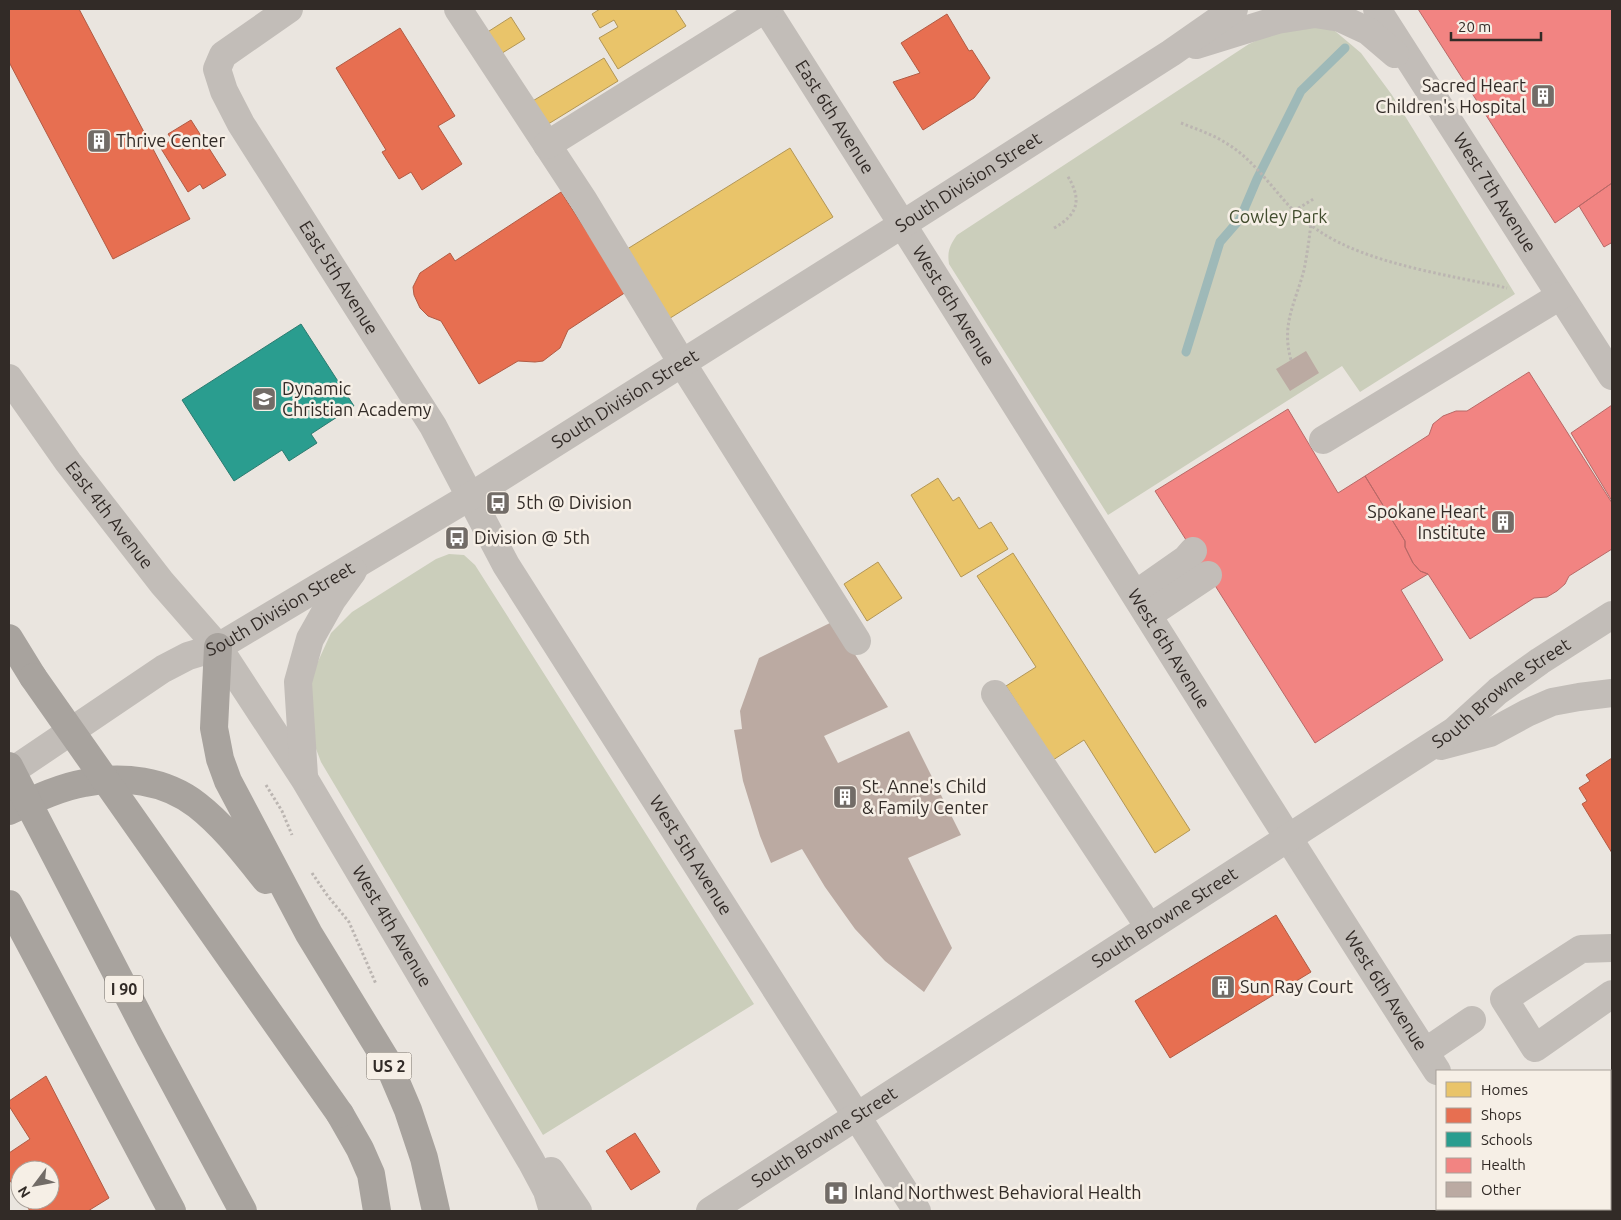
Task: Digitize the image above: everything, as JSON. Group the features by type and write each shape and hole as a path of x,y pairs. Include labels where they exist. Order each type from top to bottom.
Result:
{"highway":[{"path":"9,638 33,676 340,1114 360,1149 371,1174 377,1211"},
{"path":"218,647 214,728 220,759 228,781 309,934"},
{"name":"I 90","path":"9,766 150,1038 243,1211"},
{"name":"US 2","path":"9,811 37,798 83,783 116,780 151,782 171,789 196,804 238,844 309,934 388,1063 408,1110 424,1158 436,1211"},
{"path":"9,904 172,1211"}],"street":[{"name":"East 5th Avenue","path":"289,9 223,55 218,69 224,91 241,124 433,426 471,496"},
{"path":"458,9 584,201 682,363 857,641"},
{"path":"547,145 765,9"},
{"name":"East 6th Avenue","path":"765,9 903,224"},
{"name":"South Division Street","path":"9,773 163,669 188,656 218,647 471,496 903,224 1171,52 1234,9"},
{"name":"West 7th Avenue","path":"1376,9 1612,376"},
{"path":"1171,52 1277,20 1315,14 1340,18 1368,31 1416,73"},
{"name":"West 6th Avenue","path":"903,224 1287,837 1431,1062"},
{"path":"1323,440 1560,296"},
{"name":"East 4th Avenue","path":"9,378 68,462 162,583 218,647"},
{"name":"West 5th Avenue","path":"471,496 506,565 917,1211"},
{"path":"1142,604 1193,551"},
{"path":"305,780 299,720 298,682 310,639 332,600 360,562"},
{"path":"1142,604 1208,575"},
{"name":"South Browne Street","path":"710,1211 1454,731 1498,691 1612,615"},
{"name":"West 4th Avenue","path":"218,647 305,780 547,1191 553,1211"},
{"path":"1423,750 1490,733 1552,702 1612,693"},
{"path":"995,694 1149,927"},
{"path":"1612,948 1581,949 1504,999 1535,1048 1612,994"},
{"path":"1431,1062 1472,1020"},
{"path":"503,1115 511,1147 526,1180 533,1211"},
{"path":"503,1115 528,1136 572,1205 578,1211"}],"path":[{"path":"1181,123 1208,133 1227,143 1269,182 1294,211 1348,248 1388,261 1507,288"},
{"path":"1054,228 1066,222 1074,212 1077,198 1075,188 1067,175"},
{"path":"1294,211 1315,198"},
{"path":"1291,360 1286,344 1290,312 1304,270 1311,224"}],"green space":[{"name":"Cowley Park","path":"1311,25 1335,31 1361,53 1392,95 1515,294 1360,392 1342,366 1108,515 949,264 948,255 951,245 957,235 1249,44 1282,29"},
{"path":"449,554 464,555 475,565 754,1004 543,1135 321,762 310,733 308,698 315,668 331,633 352,612 436,559"}],"building: Homes":[{"path":"600,9 675,9 686,26 618,69 599,38 618,27 614,20 600,28 592,14"},
{"path":"511,17 525,39 499,55 486,33"},
{"path":"604,58 618,81 545,126 531,102"},
{"path":"790,148 833,217 667,320 624,251"},
{"path":"938,478 953,501 959,497 979,529 991,522 1008,549 961,577 911,495"},
{"path":"1013,553 1190,830 1155,853 1084,740 1053,760 1006,686 1036,667 977,576"},
{"path":"878,562 902,598 867,621 844,584"}],"building: Shops":[{"name":"Thrive Center","path":"9,9 79,9 190,219 113,259 9,62"},
{"path":"947,14 969,51 972,50 990,78 974,98 923,130 893,82 920,73 901,43"},
{"path":"400,28 455,116 438,126 462,164 422,190 411,172 399,179 382,152 386,150 336,68"},
{"path":"191,120 226,175 203,189 200,184 188,192 160,147 172,140 168,134"},
{"path":"561,192 626,292 568,330 560,348 543,361 518,361 479,384 441,321 428,316 420,308 414,295 413,287 420,273 450,253 455,261"},
{"path":"1612,758 1612,853 1582,804 1587,801 1579,788 1590,781 1586,775"},
{"name":"Sun Ray Court","path":"1276,915 1311,972 1170,1058 1135,1001"},
{"path":"46,1076 109,1198 88,1211 30,1211 60,1210 60,1160 10,1160 10,1181 9,1153 30,1139 9,1106 9,1101"},
{"path":"635,1133 660,1172 631,1190 606,1151"}],"building: Schools":[{"path":"301,324 354,406 311,434 317,443 289,461 282,450 234,481 182,400"}],"building: Health":[{"name":"Sacred Heart Children's Hospital","path":"1418,9 1612,9 1612,183 1555,223"},
{"path":"1612,183 1612,245 1611,243 1604,247 1579,206"},
{"name":"Spokane Heart Institute","path":"1529,372 1612,503 1612,549 1569,576 1565,584 1557,591 1547,597 1534,598 1470,639 1428,574 1420,571 1413,563 1405,547 1405,541 1365,476 1429,435 1433,424 1443,416 1456,411 1467,411"},
{"path":"1612,405 1612,501 1571,433"},
{"path":"1288,409 1338,493 1365,476 1405,541 1405,547 1413,563 1420,571 1428,574 1401,590 1443,660 1315,743 1155,491"}],"building: Other":[{"path":"1306,351 1319,373 1290,391 1276,369"},
{"name":"St. Anne's Child & Family Center","path":"834,621 888,707 824,736 838,763 909,731 961,835 908,858 952,948 924,992 885,961 855,929 825,887 802,849 771,863 760,836 743,781 734,730 742,729 740,711 759,658"}],"waterway":[{"path":"1186,352 1220,242 1240,219 1257,179 1301,91 1345,48"}],"place":[{"name":"Sacred Heart Children's Hospital","path":"1543,96"},
{"name":"Thrive Center","path":"99,141"},
{"name":"Dynamic Christian Academy","path":"264,399"},
{"name":"5th @ Division","path":"498,503"},
{"name":"Spokane Heart Institute","path":"1503,522"},
{"name":"Division @ 5th","path":"457,538"},
{"name":"St. Anne's Child & Family Center","path":"845,797"},
{"name":"Sun Ray Court","path":"1223,987"},
{"name":"Inland Northwest Behavioral Health","path":"836,1193"}]}
